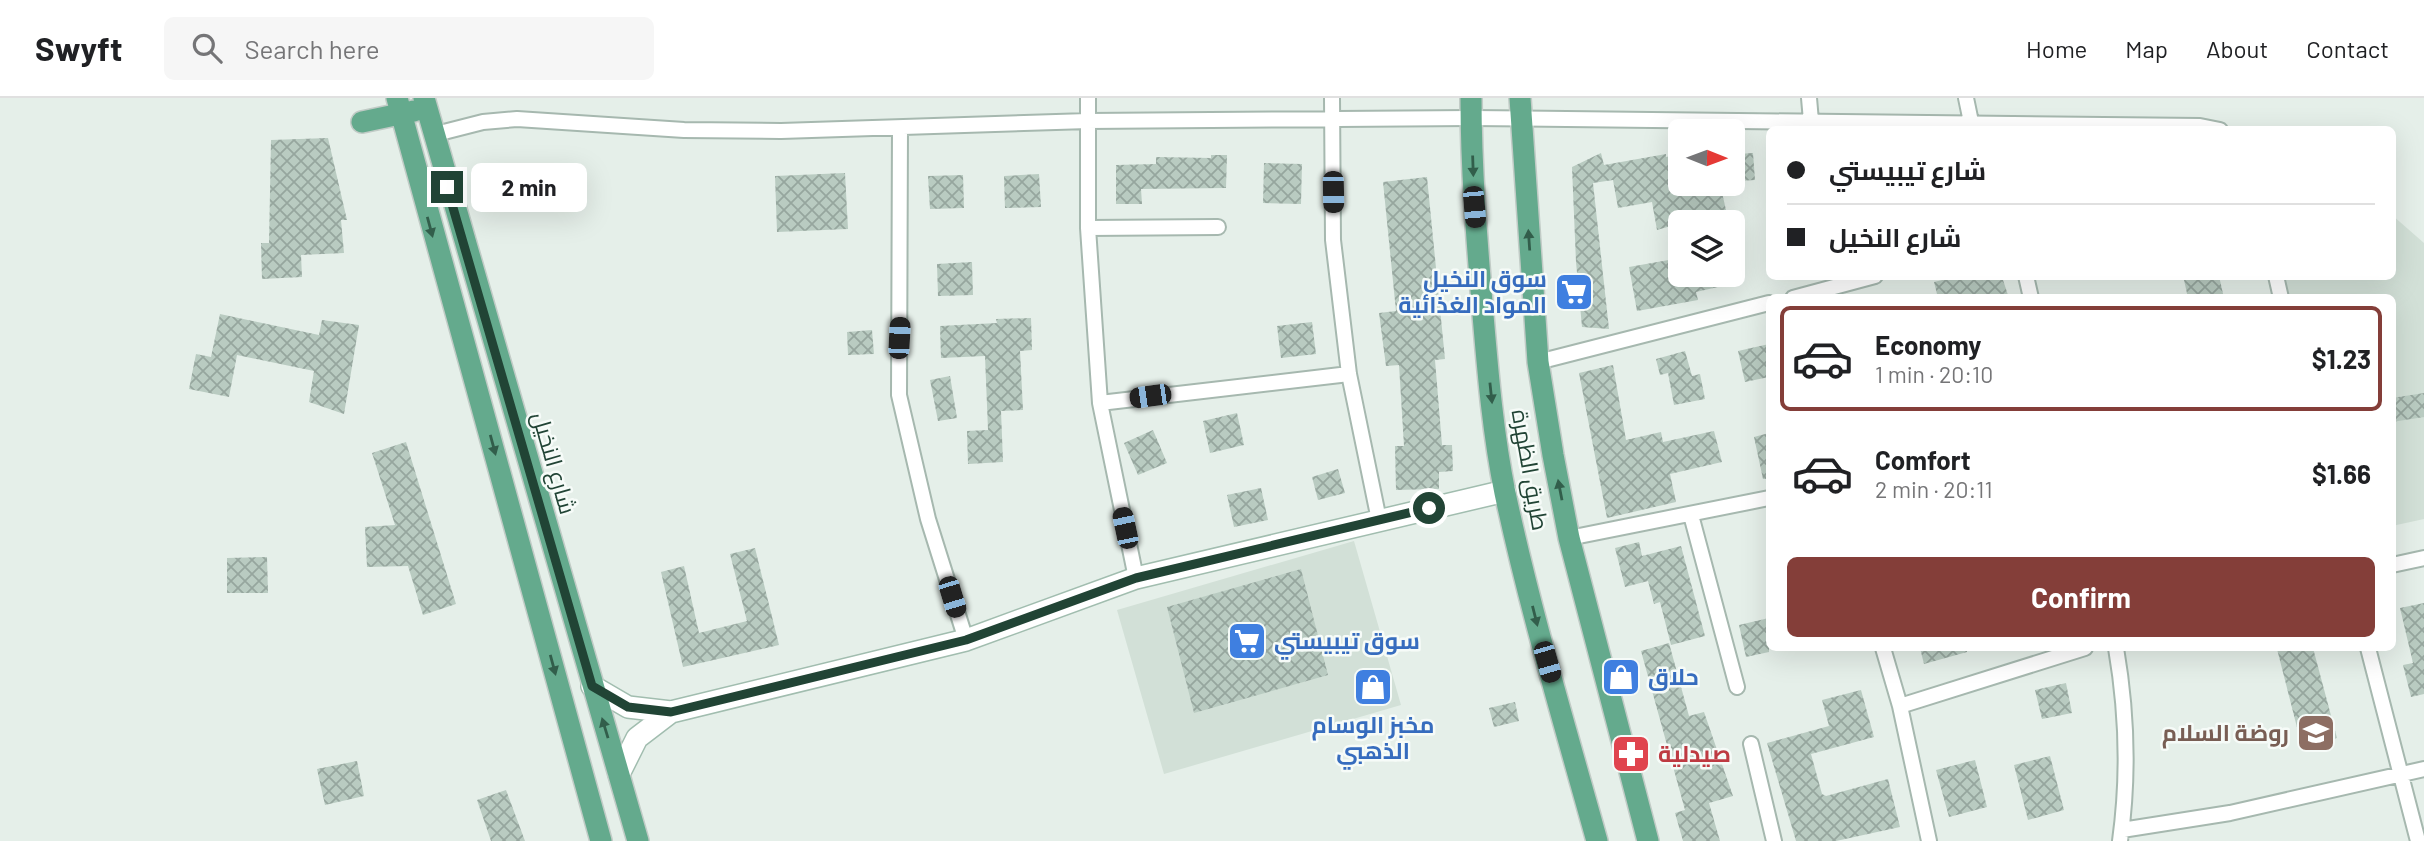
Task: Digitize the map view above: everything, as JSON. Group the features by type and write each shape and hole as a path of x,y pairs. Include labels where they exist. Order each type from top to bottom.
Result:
{"main road":[{"name":"طريق الظهرة","path":"1520,98 1538,362 1569,538 1648,841"},
{"path":"362,121 398,106 425,103"},
{"name":"شارع النخيل","path":"425,103 558,572 638,841"},
{"path":"398,106 601,841"},
{"name":"طريق الظهرة","path":"1471,108 1474,207 1486,350 1505,491 1540,636 1597,841"},
{"path":"592,686 628,707 671,712 966,640 1136,578 1505,491"},
{"path":"530,581 558,572"},
{"path":"619,774 637,738 671,712"}],"street":[{"path":"1088,98 1088,228 1100,403 1136,578"},
{"path":"1332,98 1333,240 1349,374 1379,520"},
{"path":"1809,98 1811,121"},
{"path":"1966,98 1970,122"},
{"path":"432,135 482,122 517,119 684,130 900,128 1088,121 1332,121 1471,108 1520,120 1970,122 1988,126"},
{"path":"900,128 900,395 928,519 966,640"},
{"path":"1088,228 1217,227"},
{"path":"1808,294 1860,280"},
{"path":"1538,362 1766,304"},
{"path":"1100,403 1349,374"},
{"path":"1569,538 1766,499"},
{"path":"1691,514 1737,687"},
{"path":"2396,564 2424,558"},
{"path":"1884,651 1900,706 1929,841"},
{"path":"1900,706 2075,651"},
{"path":"2116,651 2124,696 2127,746 2121,835 2424,769"},
{"path":"2369,651 2418,841"},
{"path":"1751,744 1774,841"}],"shaded area":[{"path":"2396,218 2424,243 2424,519 2396,525 2396,294 2283,294 2279,280 2396,280"},
{"path":"1354,541 1401,705 1164,774 1117,610"}],"building":[{"path":"328,138 347,220 341,220 344,253 301,255 302,277 262,279 261,243 269,243 271,140"},
{"path":"1601,153 1604,165 1666,154 1668,196 1723,196 1726,210 1668,210 1668,227 1657,230 1652,202 1618,208 1613,180 1593,183 1609,329 1582,327 1572,167"},
{"path":"1753,153 1755,180 1745,181 1745,154"},
{"path":"1211,155 1227,155 1226,188 1141,189 1142,204 1116,204 1116,165 1156,164 1156,157 1211,158"},
{"path":"1264,163 1302,164 1301,204 1263,203"},
{"path":"845,173 848,229 777,232 775,176"},
{"path":"1039,174 1041,207 1005,208 1004,176"},
{"path":"963,175 964,208 930,209 928,176"},
{"path":"1427,177 1445,359 1435,360 1442,445 1452,445 1453,471 1439,472 1439,489 1396,490 1395,446 1404,446 1399,365 1386,366 1379,313 1396,311 1383,182"},
{"path":"1668,260 1668,287 1718,287 1696,292 1698,300 1637,311 1629,267"},
{"path":"972,262 973,295 938,296 937,264"},
{"path":"2003,280 2008,294 1937,294 1934,282"},
{"path":"2184,280 2220,280 2223,294 2187,294"},
{"path":"220,314 319,335 322,320 359,325 344,414 309,402 314,371 237,355 229,397 189,389 196,354 211,357"},
{"path":"1031,318 1032,350 1020,351 1023,410 1001,411 1003,462 968,464 967,431 988,430 985,356 941,358 940,326"},
{"path":"1312,322 1316,354 1281,358 1277,326"},
{"path":"872,330 874,354 848,355 847,332"},
{"path":"1766,345 1766,378 1745,382 1738,351"},
{"path":"1685,351 1692,376 1700,374 1705,399 1674,405 1668,373 1660,375 1656,359"},
{"path":"1613,365 1626,440 1661,432 1663,442 1714,431 1722,462 1670,474 1676,502 1607,518 1579,373"},
{"path":"950,376 957,418 938,421 930,380"},
{"path":"2424,393 2424,417 2396,421 2396,397"},
{"path":"1237,413 1244,445 1210,453 1203,421"},
{"path":"1153,430 1167,463 1138,475 1124,443"},
{"path":"1766,434 1766,479 1763,479 1754,437"},
{"path":"406,442 456,604 423,615 408,566 367,567 365,527 395,525 372,453"},
{"path":"1338,469 1345,493 1318,500 1312,477"},
{"path":"1261,488 1268,520 1234,527 1227,495"},
{"path":"1639,542 1642,556 1681,546 1705,636 1671,645 1660,602 1654,604 1648,581 1625,587 1615,548"},
{"path":"755,548 779,645 683,667 661,572 684,566 699,633 747,621 730,554"},
{"path":"267,557 268,593 227,593 227,558"},
{"name":"سوق تيبيستي","path":"1301,569 1328,675 1194,713 1167,607"},
{"path":"2424,603 2424,694 2411,697 2403,665 2413,663 2400,608"},
{"path":"1766,619 1766,651 1769,652 1746,657 1739,625"},
{"path":"1669,643 1689,716 1704,712 1733,796 1709,803 1720,841 1683,841 1675,813 1685,810 1641,651"},
{"path":"1921,651 1967,651 1967,652 1924,664"},
{"path":"2278,651 2314,651 2337,738 2302,747"},
{"path":"2066,683 2072,713 2042,719 2035,690"},
{"path":"1861,690 1874,737 1811,754 1822,794 1826,796 1888,779 1900,827 1836,841 1796,841 1767,743 1829,726 1822,700"},
{"path":"1515,702 1519,721 1494,727 1489,708"},
{"path":"2050,756 2064,810 2028,820 2014,765"},
{"path":"1975,760 1987,807 1949,817 1936,770"},
{"path":"357,761 364,796 325,805 317,769"},
{"path":"506,790 525,841 491,841 477,800"}],"place":[{"name":"سوق النخيل المواد الغذائية","path":"1574,292"},
{"name":"سوق تيبيستي","path":"1247,641"},
{"name":"حلاق","path":"1621,677"},
{"name":"مخبز الوسام الذهبي","path":"1373,687"},
{"name":"روضة السلام","path":"2316,733"},
{"name":"صيدلية","path":"1631,754"}],"route":[{"path":"447,187 592,686 615,702 628,707 671,712 966,640 1136,578 1429,508"}]}
